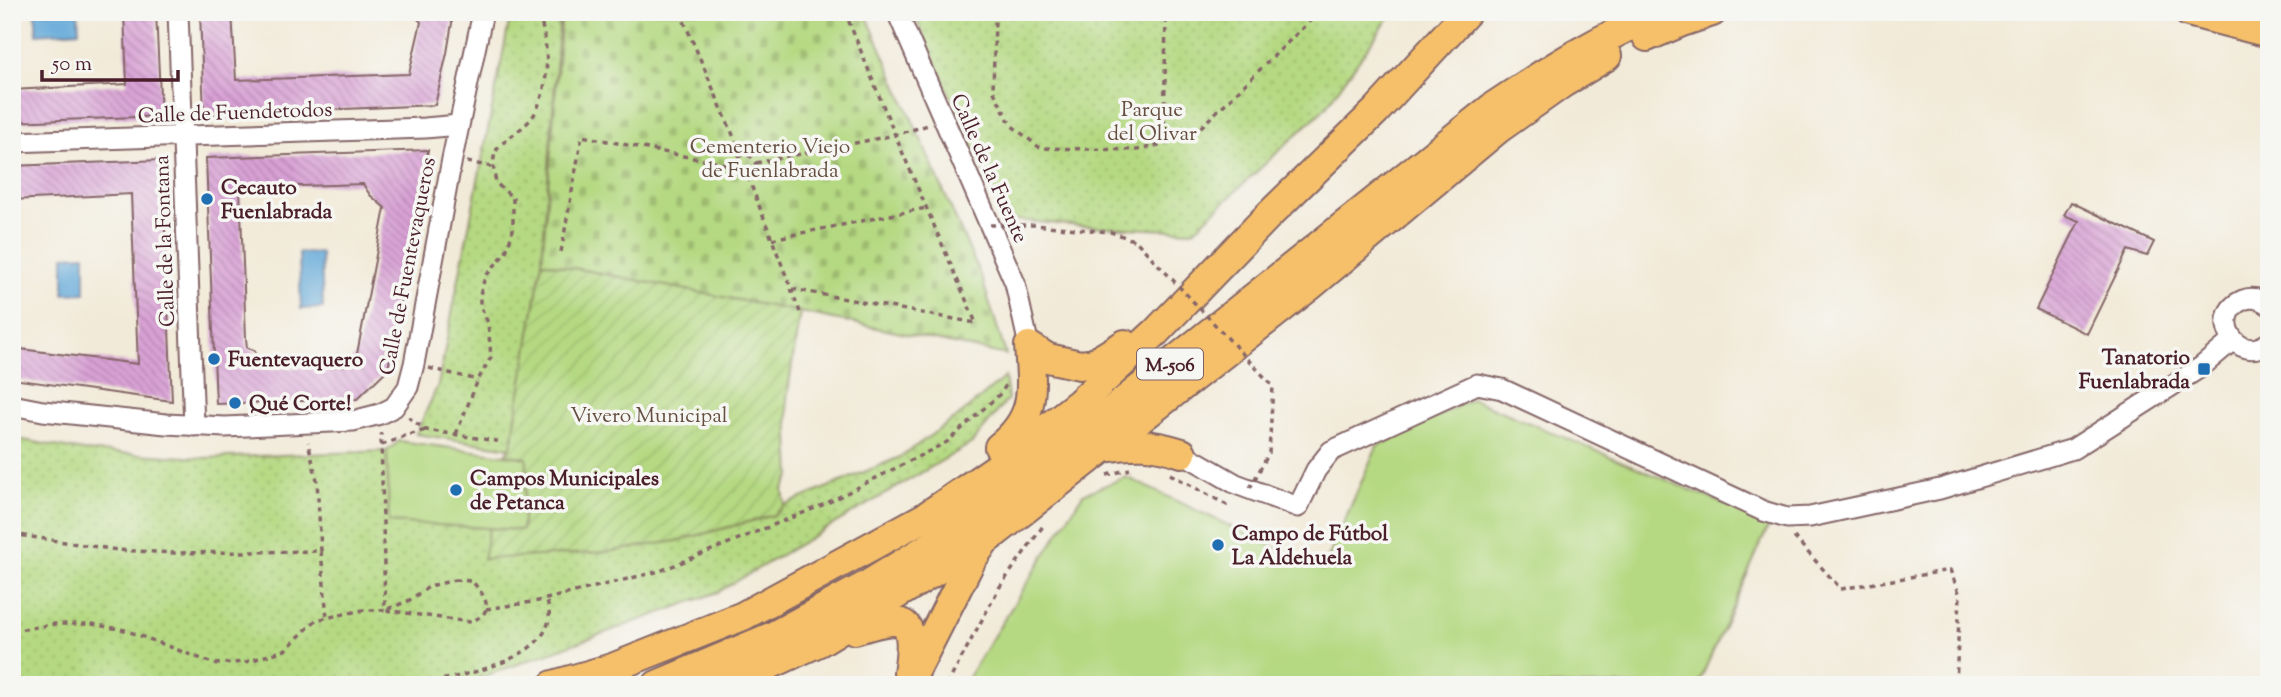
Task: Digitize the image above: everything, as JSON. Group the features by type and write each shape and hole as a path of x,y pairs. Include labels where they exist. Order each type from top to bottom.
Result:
{"highway":[{"name":"M-506","path":"553,685 612,668 743,616 925,517 995,469 1079,403 1156,332 1376,111 1466,12"},
{"name":"M-506","path":"657,685 771,636 869,584 942,539 1104,417 1494,106 1560,61 1664,12"},
{"path":"722,685 819,642 986,540 1310,286 1498,129 1563,83 1618,50 1712,12"},
{"path":"2188,12 2269,33"},
{"path":"1029,346 1048,358 1080,365 1094,363 1181,305"},
{"path":"925,517 966,472 1021,427 1027,416 1031,395 1029,346"},
{"path":"1174,462 1168,416 1176,392"},
{"path":"1104,448 1134,443 1159,446 1174,462"},
{"path":"907,685 972,559 986,540"},
{"path":"819,642 884,621 897,620 904,624 911,637 907,685"}],"street":[{"name":"Calle de la Fontana","path":"178,12 194,426"},
{"name":"Calle de Fuentevaqueros","path":"471,12 476,41"},
{"name":"Calle de Fuentevaqueros","path":"387,411 408,387 414,364 452,159 483,12"},
{"name":"Calle de la Fuente","path":"897,12 1015,284 1029,346"},
{"name":"Calle de Fuendetodos","path":"12,142 459,125"},
{"path":"2269,305 2249,298 2233,306 2227,323 2233,340 2248,348 2257,348 2269,341"},
{"path":"1174,462 1236,484 1242,494 1298,507 1315,470 1331,451 1477,384 1502,389 1763,511 1787,518 1810,517 1940,489 2073,449 2201,367 2233,340"},
{"path":"12,405 43,411 225,427 353,421 387,411"}],"path":[{"path":"456,434 478,380 491,357 488,323 480,305 485,277 506,253 513,230 513,198 496,181 496,151 534,116 544,91 547,58 538,12"},
{"path":"680,12 742,156"},
{"path":"792,289 976,323 845,12"},
{"path":"992,12 995,20 993,90 1011,125 1040,148 1137,150 1164,144 1200,128 1319,12"},
{"path":"1164,144 1166,12"},
{"path":"756,163 895,135 944,121"},
{"path":"561,252 582,136 734,166 740,176 748,177 756,170 756,163 750,156 742,156 734,166"},
{"path":"452,159 494,167"},
{"path":"748,177 800,312"},
{"path":"772,239 926,208"},
{"path":"990,225 1035,225 1111,232 1136,241 1273,386 1269,453 1242,494 1227,505 1174,462"},
{"path":"414,364 478,380"},
{"path":"486,609 660,571 825,504 947,442 1001,393 1008,381"},
{"path":"385,610 381,446 387,411 426,430 502,442"},
{"path":"303,423 317,480 327,618"},
{"path":"381,446 426,430"},
{"path":"1097,478 1136,468"},
{"path":"1787,518 1786,528 1841,589 1950,570 1960,595 1956,685"},
{"path":"947,685 999,588 1048,521"},
{"path":"12,534 117,550 174,553 321,551"},
{"path":"12,631 55,624 92,624 125,630 215,664 246,662 285,650 316,620 363,610 385,610 469,622 480,618 486,609 485,596 472,581 455,580 430,586 408,601 385,610"},
{"path":"414,685 469,673 528,651 549,626 551,614 546,598"}],"green space":[{"path":"511,12 560,12 542,262 511,448 416,434 438,385"},
{"name":"Cementerio Viejo de Fuenlabrada","path":"562,12 865,12 982,279 1006,355 542,262"},
{"name":"Parque del Olivar","path":"913,12 1393,12 1325,108 1193,231 1005,219"},
{"name":"Vivero Municipal","path":"542,262 800,312 787,398 791,475 783,489 785,505 774,515 676,541 607,552 483,559 489,528 522,530 527,458 505,454 511,447"},
{"path":"1005,377 1008,399 972,443 718,592 468,682 450,685 12,685 12,438 83,451 203,458 387,451 389,522 489,528 484,559 676,541 774,515 785,505 900,457 961,414"},
{"path":"1472,399 1770,523 1698,685 963,685 1083,494 1126,477 1323,570 1377,446"},
{"name":"Campos Municipales de Petanca","path":"399,441 527,458 522,530 389,522 387,451"}],"water":[{"path":"35,12 78,12 79,31 37,34"},
{"path":"299,253 321,253 323,308 301,309"},
{"path":"85,255 85,293 64,294 64,256"}],"building":[{"path":"124,12 156,12 161,116 12,122 12,90 127,84"},
{"path":"200,12 232,12 236,80 409,74 421,22 411,12 451,12 447,53 435,105 204,115"},
{"path":"428,150 388,369 357,399 216,404 206,158","holes":["363,184 370,195 385,208 357,354 344,366 258,369 257,355 254,350 247,348 246,338 240,188"]},
{"path":"162,160 172,401 12,379 12,348 138,364 131,194 12,200 12,166"},
{"path":"2071,202 2154,242 2147,256 2128,250 2087,334 2036,309 2079,221 2064,215"}],"place":[{"name":"Cecauto Fuenlabrada","path":"207,199"},
{"name":"Fuentevaquero","path":"214,359"},
{"name":"Tanatorio Fuenlabrada","path":"2204,369"},
{"name":"Qué Corte!","path":"235,403"},
{"name":"Campos Municipales de Petanca","path":"456,490"},
{"name":"Campo de Fútbol La Aldehuela","path":"1218,545"}]}
